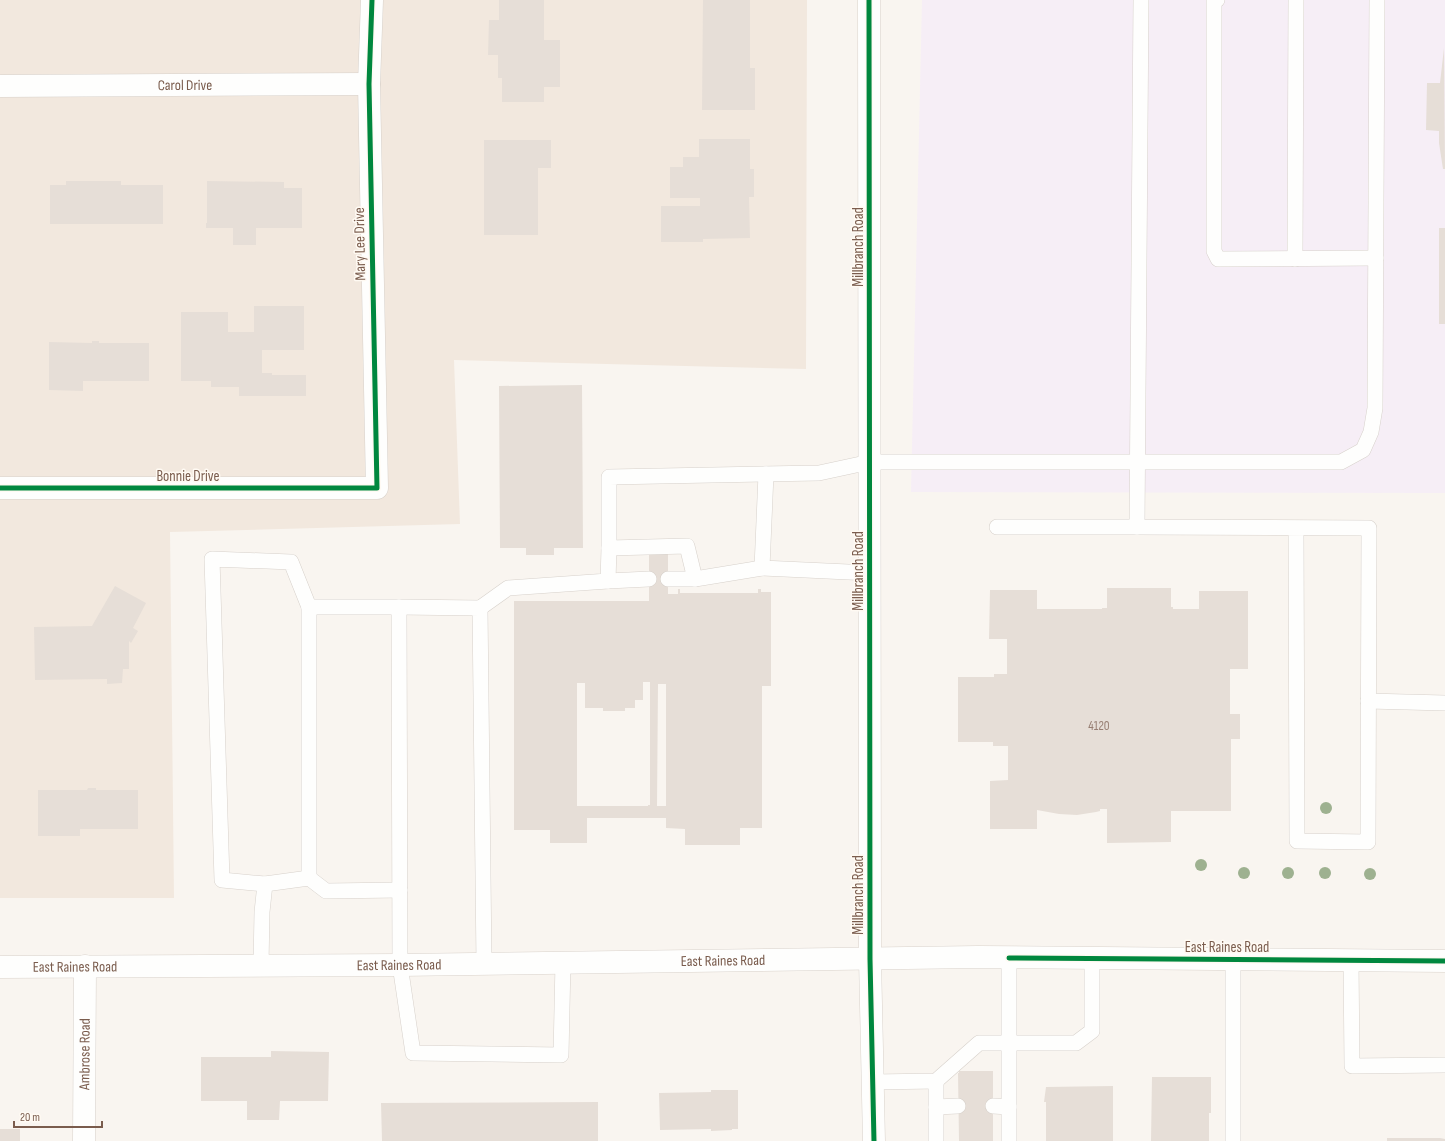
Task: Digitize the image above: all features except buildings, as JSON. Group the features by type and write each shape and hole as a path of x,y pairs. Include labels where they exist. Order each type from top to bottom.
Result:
{"main road":[{"name":"Mary Lee Drive","path":"372,0 369,84 377,488"},
{"name":"Millbranch Road","path":"870,0 870,959 874,1141"},
{"name":"Carol Drive","path":"0,86 369,84"},
{"name":"Bonnie Drive","path":"0,488 377,488"},
{"name":"East Raines Road","path":"0,967 400,965 1009,958 1445,961"},
{"name":"Ambrose Road","path":"84,1141 85,966"}],"lane":[{"path":"1137,527 1141,0"},
{"path":"1217,0 1214,0 1214,251 1218,259 1376,258"},
{"path":"1295,259 1296,0"},
{"path":"608,581 608,477 819,473 870,462 1340,462 1363,450 1371,432 1375,408 1377,0"},
{"path":"762,568 766,474"},
{"path":"997,527 1369,528 1368,842 1297,841 1296,528"},
{"path":"609,548 687,546 695,579"},
{"path":"309,878 309,607 291,562 212,559 222,880 265,884 309,878 326,891 400,890"},
{"path":"668,579 695,579 762,568 870,573"},
{"path":"309,607 480,608 508,588 649,579"},
{"path":"399,607 400,965 413,1053 561,1055 563,962"},
{"path":"480,608 484,964"},
{"path":"1368,701 1445,703"},
{"path":"261,965 262,912 265,884"},
{"path":"1009,958 1009,1141"},
{"path":"873,1082 936,1081 979,1043 1076,1043 1092,1031 1092,958"},
{"path":"1233,959 1233,1141"},
{"path":"1351,960 1352,1066 1445,1065"},
{"path":"936,1081 936,1141"},
{"path":"936,1107 958,1106"},
{"path":"993,1106 1009,1107"}],"shaded area":[{"path":"0,0 807,0 806,369 454,360 460,524 170,532 174,898 0,898"},
{"path":"922,0 1445,0 1445,493 911,492"}],"cycle path":[{"path":"0,488 377,488 369,84 372,0"},
{"path":"869,0 870,959 874,1141"},
{"path":"1009,958 1445,961"}]}
